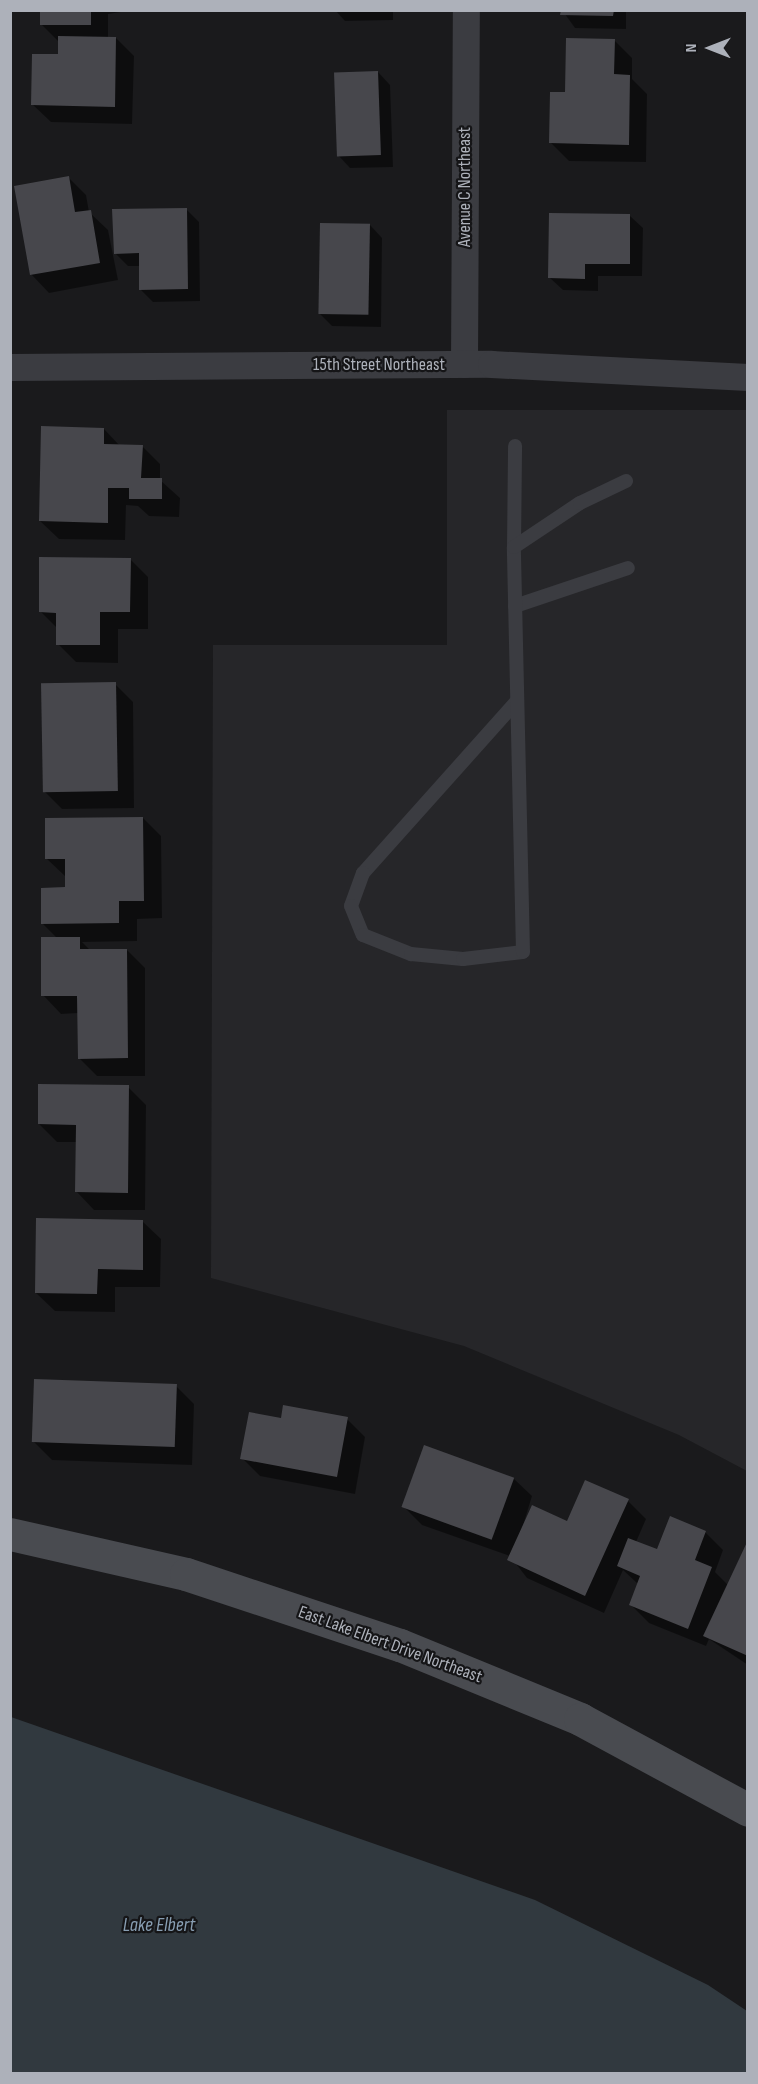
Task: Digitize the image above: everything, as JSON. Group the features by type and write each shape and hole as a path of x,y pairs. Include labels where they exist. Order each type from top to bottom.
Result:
{"street":[{"name":"Avenue C Northeast","path":"464,364 466,10"},
{"name":"15th Street Northeast","path":"10,367 464,364 747,377"},
{"name":"East Lake Elbert Drive Northeast","path":"10,1534 186,1574 400,1645 580,1719 747,1810"}],"lane":[{"path":"515,446 514,547 523,952 463,959 411,954 363,935 351,906 363,873 517,700"},
{"path":"514,547 580,503 626,481"},
{"path":"515,606 628,568"}],"shaded area":[{"path":"447,410 747,410 747,1471 679,1435 464,1346 211,1278 213,645 447,645"}],"water":[{"name":"Lake Elbert","path":"11,1717 535,1900 708,1985 747,2011 747,2073 11,2073"}],"building":[{"path":"40,10 91,10 91,25 40,25"},
{"path":"561,10 614,10 613,16 560,15"},
{"path":"58,36 116,37 115,107 31,105 32,54 58,54"},
{"path":"566,38 615,39 614,74 630,75 629,145 549,143 550,92 565,92"},
{"path":"378,71 381,155 337,156 334,73"},
{"path":"69,176 75,212 91,210 100,263 30,275 14,186"},
{"path":"187,208 188,289 139,290 139,253 114,254 112,209"},
{"path":"549,213 630,214 630,264 585,264 585,279 548,278"},
{"path":"320,223 370,224 368,315 318,314"},
{"path":"41,426 104,428 104,444 143,445 141,478 162,478 162,499 129,499 129,488 108,488 108,523 39,521"},
{"path":"39,557 131,558 130,612 100,612 100,645 56,645 56,613 39,612"},
{"path":"116,682 118,791 43,792 41,683"},
{"path":"143,817 144,901 119,901 119,923 41,924 41,888 65,887 65,859 45,859 45,818"},
{"path":"41,937 80,937 80,949 127,949 128,1058 78,1059 77,996 41,996"},
{"path":"38,1084 129,1085 128,1193 75,1192 76,1125 38,1124"},
{"path":"36,1218 143,1220 143,1270 98,1269 97,1294 35,1293"},
{"path":"34,1379 177,1384 175,1447 32,1442"},
{"path":"283,1405 348,1417 337,1477 240,1459 249,1412 281,1418"},
{"path":"424,1445 514,1478 492,1540 401,1507"},
{"path":"585,1480 629,1499 585,1596 507,1560 532,1505 567,1521"},
{"path":"670,1516 706,1531 695,1560 712,1567 688,1629 629,1605 640,1576 617,1566 628,1538 657,1549"},
{"path":"748,1540 748,1656 703,1636"}]}
